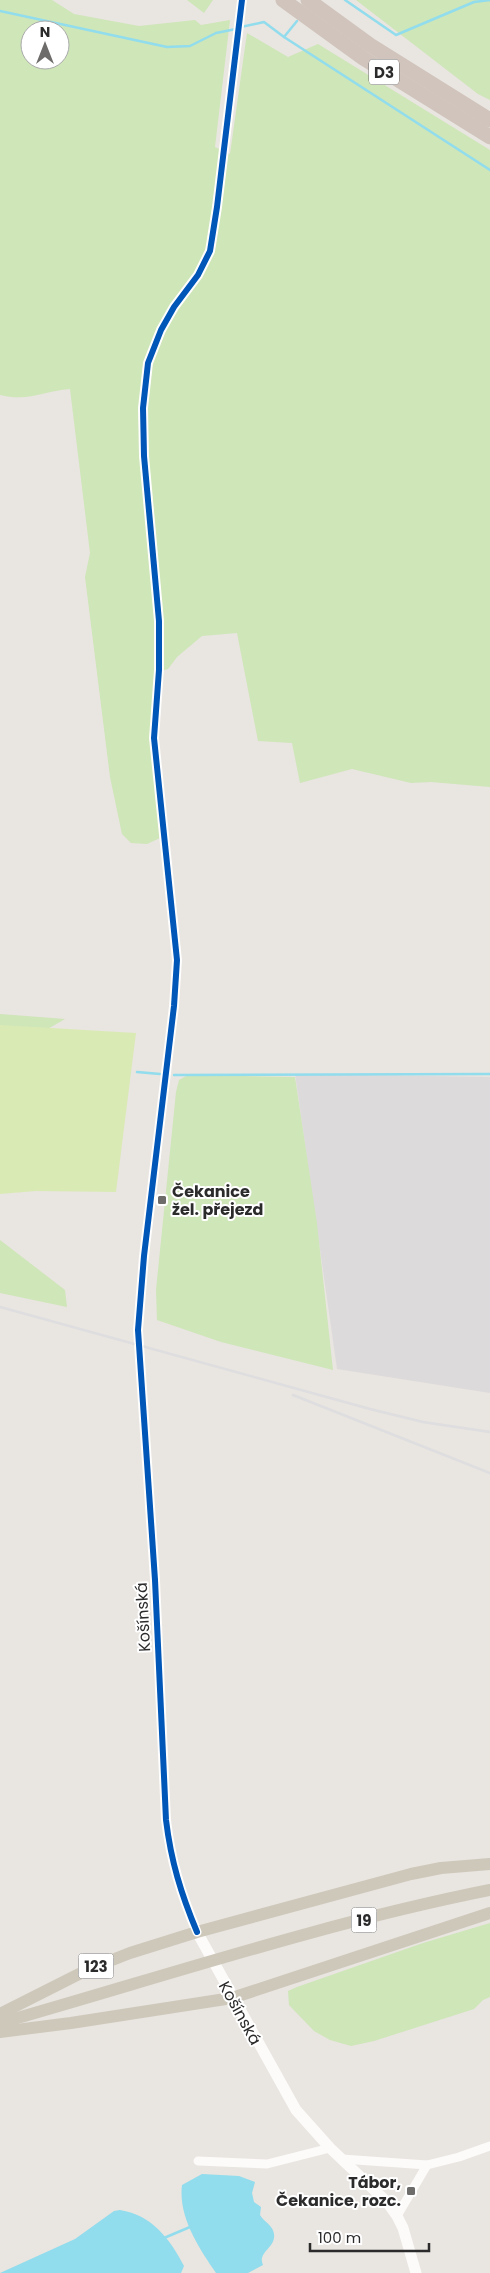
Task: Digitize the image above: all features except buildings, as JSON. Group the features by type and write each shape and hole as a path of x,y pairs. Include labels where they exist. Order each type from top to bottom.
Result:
{"highway":[{"name":"D3","path":"283,0 363,58 490,137"},
{"name":"D3","path":"308,0 370,46 490,120"}],"main road":[{"path":"197,1932 411,1874 441,1868 490,1864"},
{"name":"19","path":"0,2023 384,1914 490,1890"},
{"path":"0,2032 72,2023 232,1998 490,1913"},
{"name":"Košínská","path":"197,1932 296,2110 330,2148 387,2202 397,2216 403,2228 416,2273"},
{"name":"123","path":"0,2014 89,1969 197,1932"}],"street":[{"name":"Košínská","path":"197,1932 181,1895 174,1871 166,1820 155,1580 139,1351 140,1296 174,1006 177,960 154,738 159,670 159,621 144,456 144,384 148,363 161,330 174,307 198,275 210,251 242,0"},
{"path":"342,2159 427,2165 459,2157 490,2146"},
{"path":"198,2161 267,2164 330,2148"},
{"path":"397,2216 427,2165"}],"shaded area":[{"path":"295,1074 490,1077 490,1393 337,1369"}],"green space":[{"path":"0,0 52,0 74,14 139,26 195,20 201,25 230,20 215,147 230,154 247,33 288,57 318,44 490,150 490,787 431,782 411,783 352,769 300,783 292,743 258,741 237,633 202,636 177,657 168,669 155,673 160,838 147,844 131,843 122,834 110,777 85,577 90,553 70,389 28,397 0,395"},
{"path":"187,0 213,0 204,13"},
{"path":"356,0 490,0 490,100 478,94"},
{"path":"0,1014 65,1019 39,1034 0,1031"},
{"path":"0,1025 136,1033 116,1192 36,1191 0,1194"},
{"path":"188,1075 295,1077 317,1223 333,1370 221,1342 157,1320 156,1290 176,1092 179,1080"},
{"path":"0,1240 65,1290 67,1307 0,1293"},
{"path":"490,1923 490,1997 483,2000 474,2009 374,2041 351,2046 330,2040 314,2031 289,2005 288,1991 297,1987 423,1943"}],"water":[{"path":"202,2174 239,2176 255,2182 252,2193 254,2202 261,2207 260,2215 272,2228 274,2234 272,2243 262,2257 263,2265 248,2273 216,2273 209,2263 191,2232 183,2209 182,2197 182,2185"},
{"path":"120,2210 142,2217 159,2230 173,2247 184,2266 181,2273 0,2273 75,2239 114,2211"}],"waterway":[{"path":"345,0 396,35 474,2 490,0"},
{"path":"0,11 167,47 190,46 216,33 236,29"},
{"path":"241,27 264,22 284,37 297,21"},
{"path":"284,37 490,170"},
{"path":"137,1072 160,1074"},
{"path":"174,1075 490,1074"},
{"path":"164,2238 190,2227"}],"railway":[{"path":"0,1307 370,1409 423,1422 490,1432"},
{"path":"293,1395 490,1473"}],"cycle path":[{"path":"197,1932 177,1877 166,1820 155,1580 138,1330 144,1256 174,1006 177,960 154,738 159,670 159,621 144,456 143,408 148,363 161,330 174,307 198,275 210,251 242,0"}],"place":[{"name":"Čekanice žel. přejezd","path":"162,1200"},
{"name":"Tábor, Čekanice, rozc.","path":"411,2191"}]}
